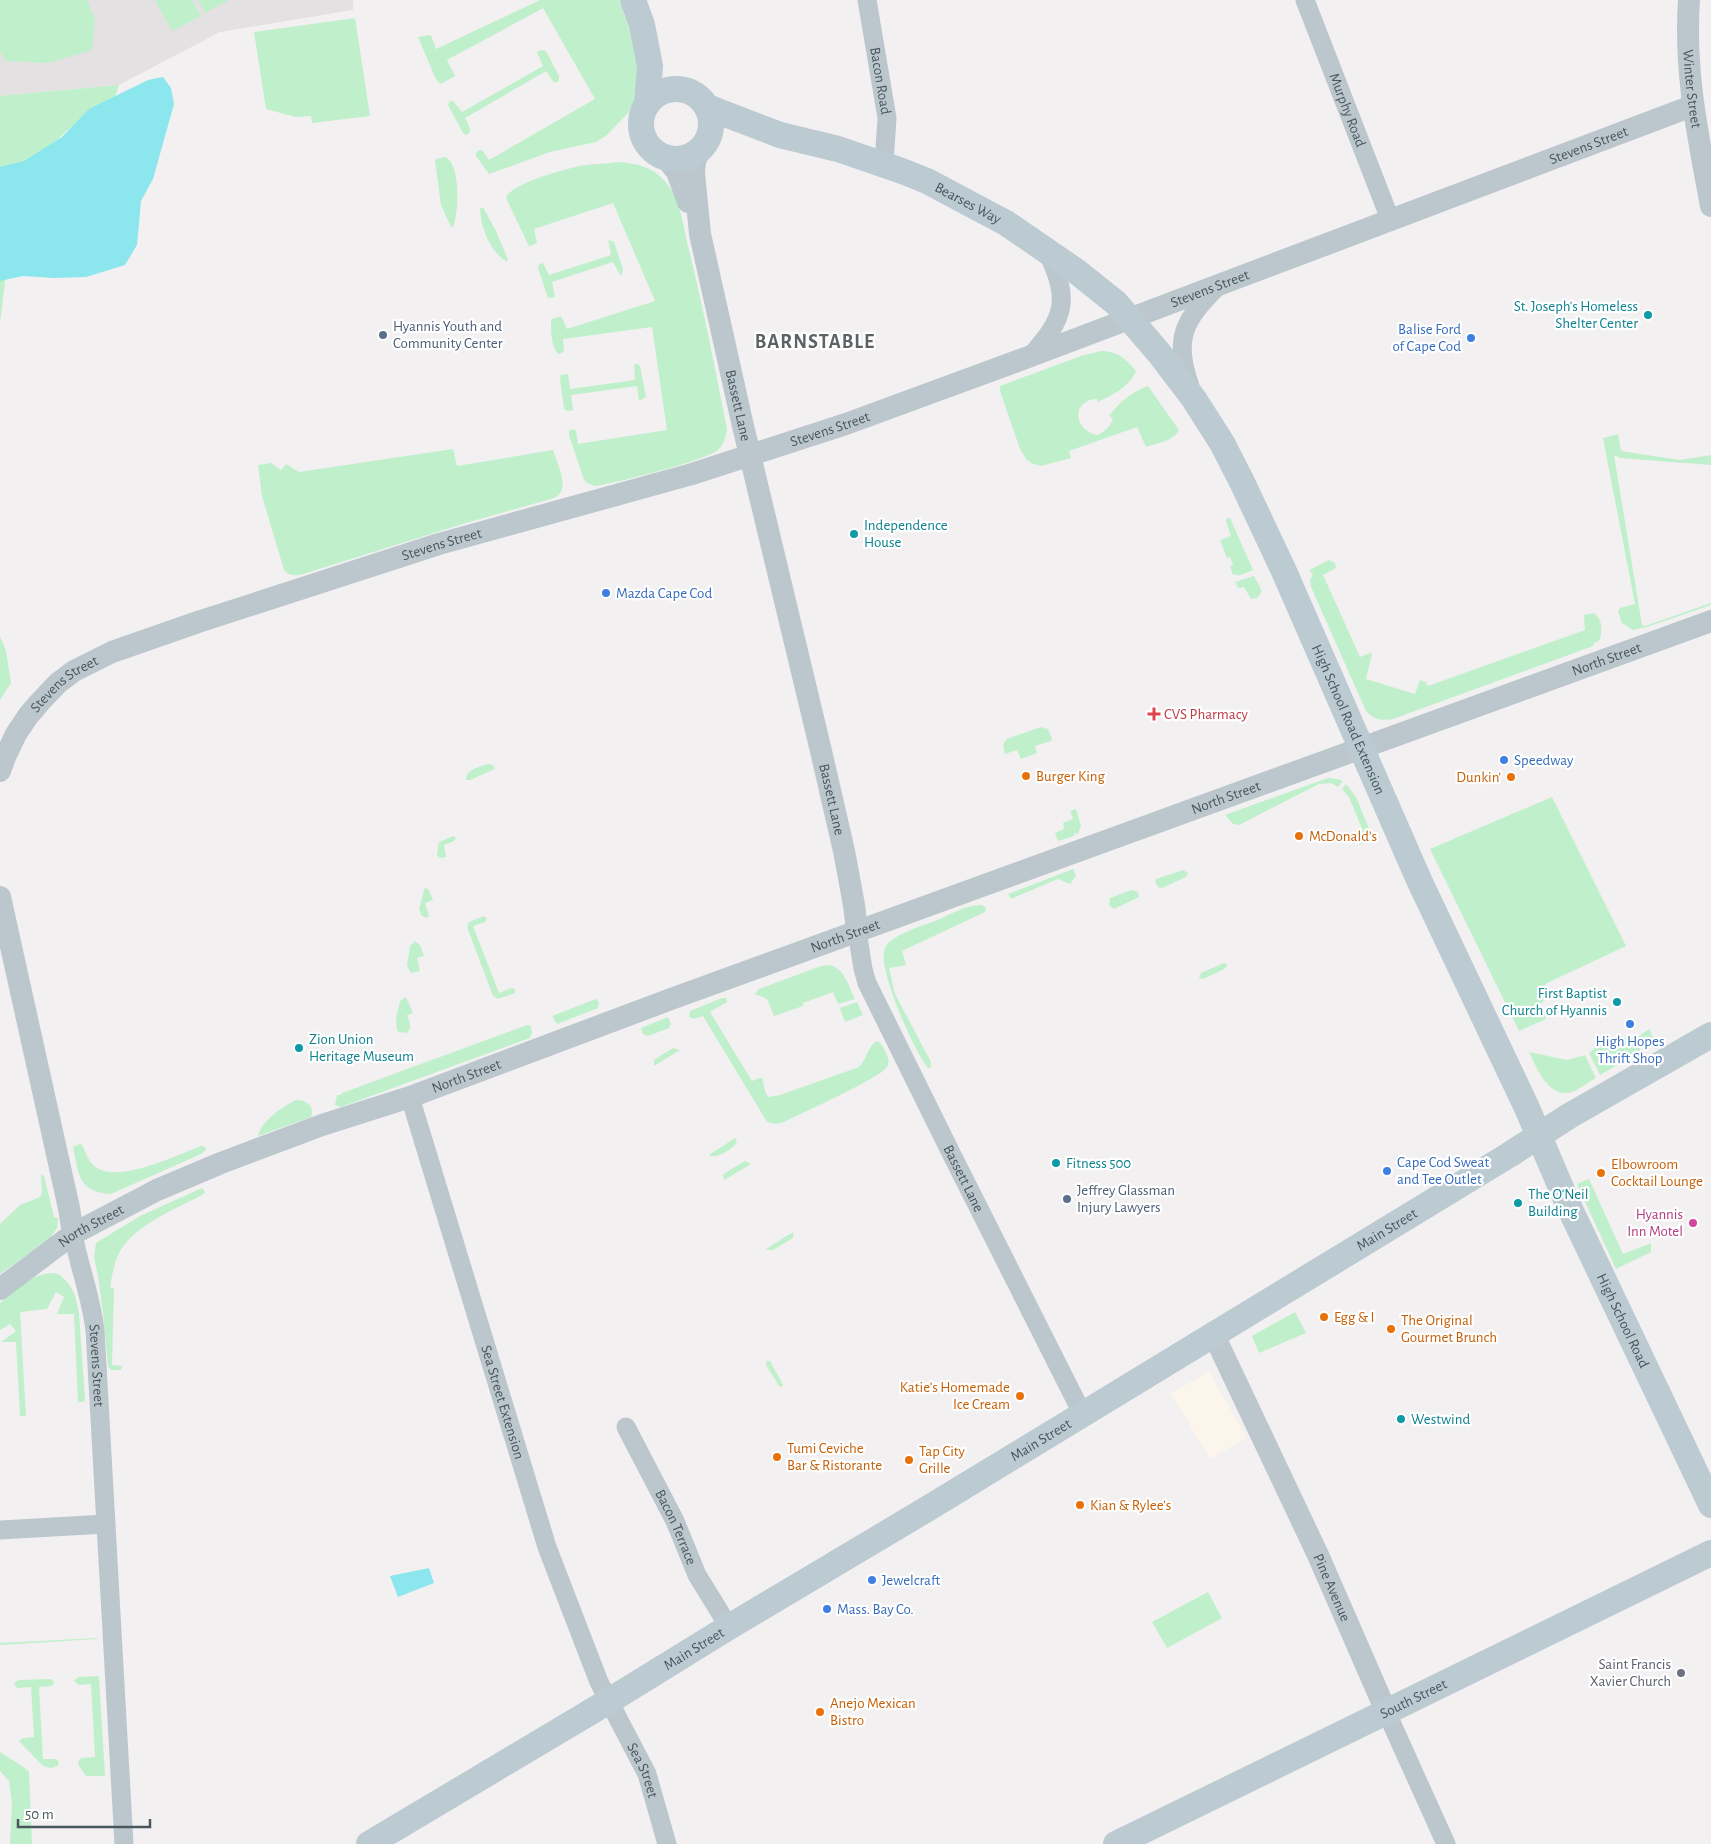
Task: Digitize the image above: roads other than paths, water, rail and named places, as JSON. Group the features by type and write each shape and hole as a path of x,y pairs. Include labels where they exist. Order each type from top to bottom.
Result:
{"main road":[{"path":"633,0 642,26 650,66 647,104 641,118 641,129 644,139 654,152 665,157 683,158 692,155 704,143 711,127 711,117 708,108 695,94 678,88 660,92 647,104"},
{"path":"642,26 661,62 686,90"},
{"name":"Bearses Way","path":"708,108 780,135 838,150 919,177 1006,223 1046,249 1102,292 1130,319"},
{"name":"Bearses Way","path":"704,143 780,135"},
{"name":"High School Road Extension","path":"1130,319 1177,374 1222,443 1242,482 1310,630 1419,880 1538,1135"},
{"name":"Main Street","path":"369,1844 927,1509 1538,1135 1711,1036"},
{"name":"High School Road","path":"1538,1135 1571,1211 1711,1505"},
{"name":"South Street","path":"1116,1844 1711,1553"}],"street":[{"name":"Bacon Road","path":"867,0 887,118 884,164"},
{"name":"Murphy Road","path":"1304,0 1390,219"},
{"name":"Winter Street","path":"1689,0 1688,47 1692,106 1711,206"},
{"name":"Stevens Street","path":"0,771 16,734 40,702 58,683 74,671 112,652 207,619 440,544 692,474 876,413 1692,106"},
{"name":"Bassett Lane","path":"704,143 695,161 694,173 700,234 750,455 844,851 863,969 867,983 1082,1413"},
{"path":"665,157 681,180 700,234"},
{"path":"1031,356 1049,335 1060,314 1062,304 1062,291 1058,276 1046,249"},
{"path":"1194,399 1184,369 1183,338 1192,315 1219,285"},
{"name":"North Street","path":"0,1289 74,1234 133,1202 198,1172 322,1126 410,1097 671,999 1711,621"},
{"name":"Stevens Street","path":"1,905 70,1208 77,1256 92,1306 95,1330 124,1844"},
{"name":"Sea Street Extension","path":"410,1097 547,1547 594,1672 609,1701"},
{"name":"Pine Avenue","path":"1213,1334 1318,1555 1446,1844"},
{"name":"Bacon Terrace","path":"626,1427 677,1525 697,1575 729,1627"},
{"path":"0,1530 106,1524"},
{"name":"Sea Street","path":"609,1701 647,1774 667,1844"}],"water":[{"path":"163,77 171,88 174,104 153,179 141,201 137,245 125,265 86,277 54,278 23,276 0,281 0,167 24,161 62,137 89,109 148,80"},
{"path":"429,1568 434,1583 398,1597 390,1576"}],"place":[{"name":"St. Joseph's Homeless Shelter Center","path":"1648,315"},
{"name":"Hyannis Youth and Community Center","path":"383,335"},
{"name":"Balise Ford of Cape Cod","path":"1471,338"},
{"name":"Independence House","path":"854,534"},
{"name":"Mazda Cape Cod","path":"606,593"},
{"name":"CVS Pharmacy","path":"1154,714"},
{"name":"Speedway","path":"1504,760"},
{"name":"Burger King","path":"1026,776"},
{"name":"Dunkin'","path":"1511,777"},
{"name":"McDonald's","path":"1299,836"},
{"name":"First Baptist Church of Hyannis","path":"1617,1002"},
{"name":"High Hopes Thrift Shop","path":"1630,1024"},
{"name":"Zion Union Heritage Museum","path":"299,1048"},
{"name":"Fitness 500","path":"1056,1163"},
{"name":"Cape Cod Sweat and Tee Outlet","path":"1387,1171"},
{"name":"Elbowroom Cocktail Lounge","path":"1601,1173"},
{"name":"Jeffrey Glassman Injury Lawyers","path":"1067,1199"},
{"name":"The O'Neil Building","path":"1518,1203"},
{"name":"Hyannis Inn Motel","path":"1693,1223"},
{"name":"Egg & I","path":"1324,1317"},
{"name":"The Original Gourmet Brunch","path":"1391,1329"},
{"name":"Katie’s Homemade Ice Cream","path":"1020,1396"},
{"name":"Westwind","path":"1401,1419"},
{"name":"Tumi Ceviche Bar & Ristorante","path":"777,1457"},
{"name":"Tap City Grille","path":"909,1460"},
{"name":"Kian & Rylee's","path":"1080,1505"},
{"name":"Jewelcraft","path":"872,1580"},
{"name":"Mass. Bay Co.","path":"827,1609"},
{"name":"Saint Francis Xavier Church","path":"1681,1673"},
{"name":"Anejo Mexican Bistro","path":"820,1712"}],"district":[{"name":"BARNSTABLE","path":"815,341"}]}
